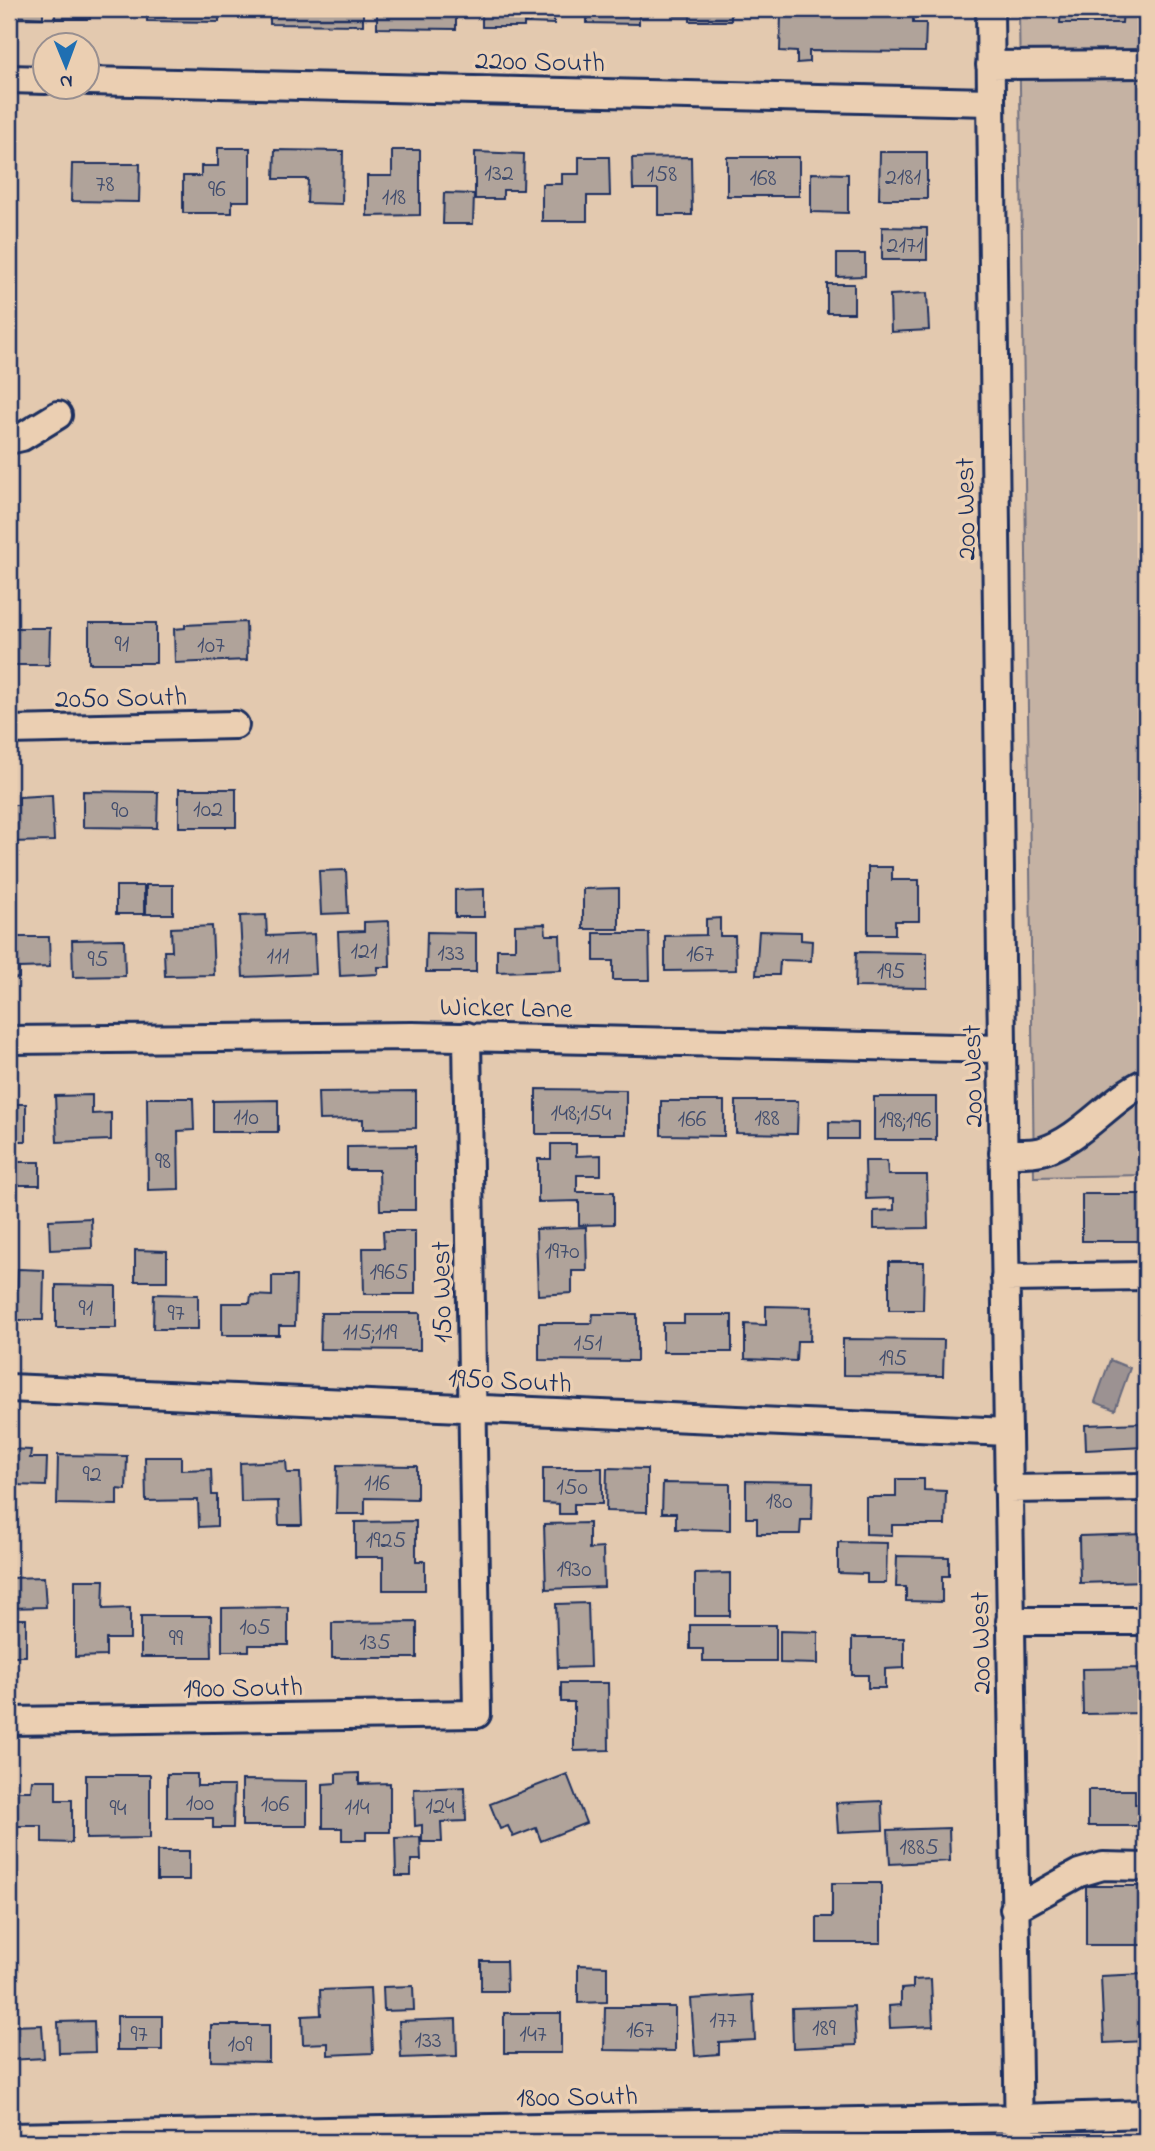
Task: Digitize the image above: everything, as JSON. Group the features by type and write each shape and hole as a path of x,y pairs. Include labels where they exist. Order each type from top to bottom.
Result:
{"street":[{"name":"200 West","path":"989,9 1003,1153 1019,2130"},
{"path":"990,65 1146,64"},
{"path":"9,79 32,80"},
{"name":"2200 South","path":"102,80 990,102"},
{"path":"9,440 22,438 58,415"},
{"name":"2050 South","path":"9,730 235,726"},
{"name":"Wicker Lane","path":"9,1040 467,1036 1002,1049"},
{"name":"150 West","path":"467,1036 477,1714"},
{"path":"1003,1153 1039,1152 1057,1144 1133,1088 1146,1082"},
{"path":"1005,1278 1146,1276"},
{"name":"1950 South","path":"9,1388 1008,1432"},
{"path":"1008,1489 1146,1487"},
{"path":"1010,1621 1146,1620"},
{"name":"1900 South","path":"9,1721 477,1714"},
{"path":"1014,1909 1079,1873 1103,1866 1146,1867"},
{"name":"1800 South","path":"9,2137 1019,2130 1146,2113"}],"shaded area":[{"path":"1019,9 1146,9 1146,1175 1034,1177"},
{"path":"1110,1360 1130,1368 1115,1410 1095,1402"}],"building":[{"path":"9,9 43,9 43,18 9,16"},
{"path":"55,9 89,9 90,19 55,19"},
{"path":"147,9 219,9 219,22 147,21"},
{"path":"270,9 363,9 363,25 270,24"},
{"path":"377,9 456,9 456,29 377,28"},
{"path":"482,9 554,9 554,24 524,23 524,27 482,27"},
{"path":"587,9 639,9 639,24 587,23"},
{"path":"675,9 731,9 731,21 690,21 690,16 675,16"},
{"path":"1061,9 1123,9 1122,23 1060,23"},
{"path":"781,14 913,15 913,23 926,23 925,52 809,51 809,62 797,63 797,52 780,51"},
{"path":"218,148 250,148 250,201 232,201 232,213 183,213 183,176 201,176 201,166 218,166"},
{"path":"275,150 343,151 342,204 307,203 308,179 274,179"},
{"path":"392,150 420,150 420,215 367,216 367,176 392,176"},
{"path":"475,152 524,154 523,190 503,190 503,199 475,199"},
{"path":"880,152 927,152 927,199 879,199"},
{"path":"579,157 609,157 610,196 587,196 587,221 542,221 542,184 562,184 562,174 579,174"},
{"path":"691,157 692,215 658,215 658,189 633,189 632,158"},
{"path":"727,157 799,157 799,196 727,196"},
{"path":"72,164 140,164 139,202 71,201"},
{"path":"811,173 848,174 848,213 811,212"},
{"path":"444,193 474,194 473,224 443,224"},
{"path":"882,227 927,228 927,260 882,260"},
{"path":"837,254 865,254 865,276 837,277"},
{"path":"827,284 854,284 854,313 827,313"},
{"path":"927,293 929,330 891,332 890,295"},
{"path":"246,622 247,660 175,663 174,629 185,628 185,625"},
{"path":"89,623 156,623 156,663 89,663"},
{"path":"9,628 50,628 49,665 9,665"},
{"path":"179,789 236,789 236,827 179,827"},
{"path":"83,791 158,792 157,828 83,827"},
{"path":"52,795 54,841 9,842 9,805 19,805 19,797"},
{"path":"868,867 892,867 892,880 919,880 919,921 895,921 895,934 868,934"},
{"path":"346,870 348,913 321,914 319,871"},
{"path":"146,885 173,885 173,914 146,914"},
{"path":"116,886 144,886 144,914 116,914"},
{"path":"619,888 619,929 583,929 583,889"},
{"path":"484,889 484,917 455,917 455,890"},
{"path":"266,915 267,936 314,934 316,974 243,977 240,916"},
{"path":"720,918 720,936 735,936 736,970 665,971 665,936 706,935 706,919"},
{"path":"389,921 390,967 378,967 378,974 340,976 338,932 364,931 364,922"},
{"path":"545,924 546,935 560,935 561,970 497,972 497,949 515,949 515,925"},
{"path":"212,926 214,975 165,976 164,951 172,951 171,928"},
{"path":"759,931 801,932 801,940 812,941 811,961 780,960 779,975 756,975"},
{"path":"427,932 476,933 476,972 426,972"},
{"path":"594,933 649,933 650,980 613,980 613,961 594,961"},
{"path":"9,937 49,937 50,967 19,968 19,978 9,979"},
{"path":"124,939 125,976 73,977 72,940"},
{"path":"856,952 927,953 927,988 855,987"},
{"path":"536,1089 626,1090 626,1134 536,1134"},
{"path":"416,1091 416,1128 363,1129 363,1119 319,1120 318,1092"},
{"path":"92,1095 92,1114 111,1113 111,1140 57,1142 55,1096"},
{"path":"874,1097 936,1097 936,1140 874,1140"},
{"path":"147,1098 193,1098 194,1130 178,1131 179,1189 148,1190"},
{"path":"278,1100 278,1132 213,1132 213,1101"},
{"path":"661,1101 724,1101 724,1136 661,1135"},
{"path":"736,1101 798,1101 797,1134 736,1133"},
{"path":"9,1104 26,1104 26,1141 9,1141"},
{"path":"829,1122 858,1123 858,1139 829,1139"},
{"path":"551,1144 576,1144 576,1156 601,1155 601,1175 577,1175 577,1192 614,1192 614,1224 579,1225 579,1201 538,1202 538,1159 551,1159"},
{"path":"415,1146 415,1210 380,1210 379,1170 347,1170 347,1147"},
{"path":"865,1161 887,1161 888,1175 927,1175 928,1228 874,1229 874,1211 894,1210 894,1198 866,1199"},
{"path":"11,1162 40,1162 40,1185 11,1185"},
{"path":"1082,1194 1146,1194 1146,1241 1082,1241"},
{"path":"91,1218 92,1248 50,1250 49,1220"},
{"path":"586,1227 587,1271 572,1271 572,1293 538,1295 536,1229"},
{"path":"383,1231 415,1231 415,1294 364,1294 363,1248 384,1248"},
{"path":"135,1250 167,1251 167,1281 135,1281"},
{"path":"889,1262 924,1262 923,1310 889,1310"},
{"path":"18,1269 44,1270 43,1320 9,1320 9,1289 17,1289"},
{"path":"272,1276 296,1276 295,1326 279,1326 279,1335 222,1335 222,1303 250,1303 251,1295 272,1296"},
{"path":"56,1285 116,1286 116,1328 56,1328"},
{"path":"154,1294 198,1295 198,1329 153,1329"},
{"path":"766,1306 811,1307 810,1341 797,1341 796,1361 745,1359 745,1324 766,1325"},
{"path":"321,1313 420,1313 420,1350 320,1349"},
{"path":"593,1314 637,1314 637,1361 539,1360 539,1323 592,1323"},
{"path":"684,1315 732,1315 732,1352 663,1352 663,1323 684,1323"},
{"path":"843,1339 944,1340 943,1376 843,1375"},
{"path":"1142,1423 1144,1447 1086,1450 1085,1425"},
{"path":"9,1449 31,1450 30,1458 47,1458 46,1486 14,1485 14,1499 9,1498"},
{"path":"58,1455 127,1456 126,1490 117,1489 117,1505 57,1504"},
{"path":"145,1457 181,1457 181,1470 211,1469 212,1495 217,1495 217,1526 199,1527 198,1500 146,1501"},
{"path":"286,1461 287,1473 300,1473 302,1525 279,1525 278,1501 241,1502 240,1463"},
{"path":"337,1465 417,1466 417,1499 365,1498 365,1514 336,1514"},
{"path":"543,1468 602,1468 602,1504 574,1504 574,1514 559,1514 559,1504 543,1503"},
{"path":"607,1468 647,1469 647,1512 606,1511"},
{"path":"896,1479 924,1479 924,1490 946,1491 945,1525 892,1525 892,1535 866,1534 866,1497 896,1497"},
{"path":"746,1481 813,1482 812,1520 801,1520 800,1534 757,1534 757,1518 746,1518"},
{"path":"663,1483 730,1484 730,1530 676,1529 676,1513 662,1513"},
{"path":"416,1521 416,1561 425,1561 425,1590 383,1590 383,1557 355,1557 355,1522"},
{"path":"589,1523 589,1549 603,1548 604,1587 546,1589 544,1524"},
{"path":"1146,1534 1146,1581 1080,1583 1079,1536"},
{"path":"838,1542 887,1543 886,1583 867,1583 867,1574 838,1573"},
{"path":"897,1556 949,1557 949,1576 942,1576 942,1602 906,1601 906,1587 896,1587"},
{"path":"730,1573 730,1616 695,1616 695,1574"},
{"path":"44,1577 46,1607 9,1608 9,1578"},
{"path":"75,1580 104,1580 103,1609 130,1608 130,1639 106,1639 106,1656 75,1657"},
{"path":"588,1603 590,1667 558,1668 556,1604"},
{"path":"288,1607 288,1645 249,1645 249,1651 222,1651 222,1608"},
{"path":"141,1616 211,1616 212,1657 141,1657"},
{"path":"9,1619 26,1619 26,1656 9,1656"},
{"path":"417,1622 417,1658 332,1658 332,1623"},
{"path":"690,1625 776,1625 776,1661 703,1661 703,1649 690,1649"},
{"path":"780,1631 818,1632 818,1664 780,1663"},
{"path":"852,1638 904,1638 904,1668 885,1669 885,1688 868,1688 868,1675 852,1675"},
{"path":"1146,1668 1146,1713 1083,1714 1082,1669"},
{"path":"561,1683 608,1683 609,1750 574,1751 574,1702 561,1702"},
{"path":"359,1773 359,1784 390,1783 390,1832 366,1832 366,1840 342,1840 342,1828 323,1828 323,1784 336,1783 336,1774"},
{"path":"167,1774 197,1774 197,1786 234,1786 233,1828 213,1828 213,1818 167,1818"},
{"path":"567,1774 586,1823 541,1841 536,1828 513,1837 508,1826 500,1829 490,1804"},
{"path":"86,1775 150,1775 150,1838 86,1839"},
{"path":"32,1780 56,1780 56,1800 72,1800 72,1843 42,1842 42,1826 12,1826 12,1791 31,1791"},
{"path":"242,1780 307,1781 307,1826 242,1826"},
{"path":"465,1787 466,1821 441,1822 442,1842 422,1842 422,1825 415,1826 414,1789"},
{"path":"1088,1790 1135,1790 1135,1804 1144,1804 1144,1826 1088,1826"},
{"path":"882,1801 883,1830 838,1832 836,1803"},
{"path":"949,1828 950,1861 890,1864 888,1830"},
{"path":"420,1837 421,1860 411,1860 411,1876 396,1876 395,1838"},
{"path":"157,1851 189,1851 189,1880 157,1880"},
{"path":"832,1883 881,1883 881,1943 817,1943 817,1917 832,1917"},
{"path":"1086,1886 1146,1886 1146,1945 1086,1945"},
{"path":"481,1961 506,1961 507,1991 481,1991"},
{"path":"578,1965 607,1966 607,2002 578,2003"},
{"path":"9,1970 12,1970 14,2008 9,2008"},
{"path":"1144,1974 1146,2041 1104,2043 1101,1976"},
{"path":"931,1979 933,2026 890,2028 889,2006 901,2005 901,1989 913,1988 913,1980"},
{"path":"413,1986 414,2010 384,2011 383,1987"},
{"path":"370,1988 373,2053 328,2055 328,2043 303,2044 302,2016 321,2015 320,1990"},
{"path":"753,1995 755,2040 719,2042 719,2054 695,2056 691,1999"},
{"path":"854,2006 856,2045 793,2048 792,2008"},
{"path":"605,2007 675,2007 675,2051 604,2050"},
{"path":"504,2013 561,2013 561,2053 504,2053"},
{"path":"117,2016 162,2016 162,2050 117,2050"},
{"path":"456,2019 457,2056 401,2058 399,2021"},
{"path":"94,2021 95,2052 59,2053 58,2022"},
{"path":"42,2025 44,2058 9,2060 9,2026"},
{"path":"211,2025 269,2025 269,2062 211,2061"}]}
